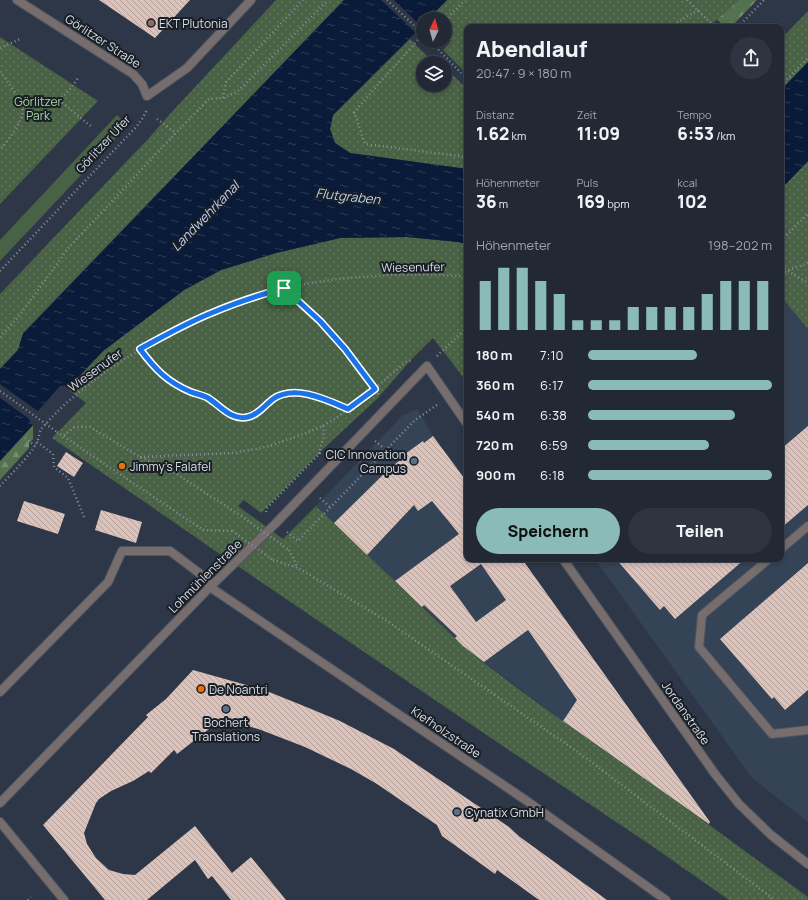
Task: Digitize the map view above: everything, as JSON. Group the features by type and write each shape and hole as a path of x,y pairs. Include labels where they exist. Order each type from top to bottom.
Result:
{"street":[{"name":"Görlitzer Straße","path":"17,0 133,74 142,84 147,96"},
{"path":"147,96 187,68 251,0"},
{"path":"426,366 464,420"},
{"name":"Lohmühlenstraße","path":"0,803 210,587 275,524 426,366"},
{"path":"784,546 808,526"},
{"name":"Kiefholzstraße","path":"0,692 108,582 122,551 170,551 207,579 210,587 520,797 666,900"},
{"name":"Jordanstraße","path":"564,562 715,774 734,798 771,835 808,864"},
{"path":"765,562 702,615 699,647 772,734 808,730"},
{"path":"0,822 64,900"}],"path":[{"path":"223,98 226,82 303,0"},
{"path":"0,337 19,316 70,246 209,99 223,98 237,92 328,0"},
{"path":"387,0 416,27"},
{"path":"452,13 465,0"},
{"path":"687,0 712,24"},
{"path":"741,24 764,0"},
{"path":"675,24 698,10"},
{"path":"0,48 20,39"},
{"path":"416,42 354,112 365,144 464,157"},
{"path":"437,48 464,77"},
{"path":"784,82 808,58"},
{"path":"0,72 5,77 23,107 22,116 11,137 0,150"},
{"path":"23,107 44,105 59,100 74,85 78,78"},
{"name":"Görlitzer Ufer","path":"0,271 137,126 146,114 148,102 147,96"},
{"path":"59,100 93,128"},
{"path":"157,119 176,133"},
{"path":"784,238 808,214"},
{"path":"784,272 808,263"},
{"path":"784,268 808,283"},
{"name":"Wiesenufer","path":"0,486 35,446 41,429 67,402 98,377 140,349 213,312 244,300 284,288 318,282 367,276 441,274 464,277"},
{"path":"284,288 325,327 345,349 381,398"},
{"path":"140,457 233,453 281,442 323,426 375,389 406,362 410,360 418,360 426,366 464,331"},
{"path":"140,349 152,365 170,381 191,392 208,398 226,412 238,418 249,417 274,399 286,394 302,393 317,396 348,409"},
{"path":"0,391 57,432 64,435 202,530 232,531 273,560 298,568 387,621 578,752 775,900"},
{"path":"287,532 298,541 415,420 448,397"},
{"path":"319,454 324,435 323,426"},
{"path":"64,435 75,427 90,427 140,457 170,469 289,550 298,568"},
{"path":"25,438 35,446"},
{"path":"375,441 386,450"},
{"path":"37,442 53,454 54,467 68,478 84,517"},
{"path":"320,497 331,508"},
{"path":"28,900 31,897"}],"shaded area":[{"path":"784,301 808,329 808,822 752,778 597,562 784,562"},
{"path":"417,409 433,436 464,478 464,562 524,562 702,810 697,815 563,721 463,646 316,506 402,416"}],"green space":[{"path":"276,0 344,0 23,333 18,350 0,369 0,294 148,139"},
{"path":"447,0 739,0 712,24 464,24 464,71 452,59 452,56 449,56 443,50 445,48 452,48 452,12 435,12"},
{"path":"696,0 757,0 734,24 722,24"},
{"path":"808,11 808,62 784,87 784,36"},
{"name":"Görlitzer Park","path":"0,37 98,101 0,204"},
{"path":"410,39 416,45 416,48 419,48 427,56 416,56 416,92 452,92 452,74 464,86 464,169 350,153 335,143 330,129 333,115"},
{"path":"117,115 128,125 0,261 0,240"},
{"path":"808,161 808,329 784,301 784,186"},
{"path":"407,237 464,243 464,378 433,338 409,362 377,399 322,450 261,513 244,500 238,506 283,539 316,506 463,646 540,705 671,797 808,897 808,900 729,900 652,846 214,550 52,438 86,403 69,390 71,385 103,351 184,290 221,270 276,253 340,238"},
{"path":"33,425 33,439 29,444 29,448 0,480 0,461"}],"water":[{"path":"344,0 447,0 435,12 416,12 416,32 333,115 330,129 335,143 350,153 464,169 464,243 407,237 340,238 276,253 221,270 184,290 103,351 71,385 60,386 29,421 33,425 0,461 0,369 18,350 23,334"},
{"path":"808,62 808,161 784,186 784,87"}],"pier":[{"path":"381,0 394,0 416,21 416,33"},
{"path":"0,384 39,412 32,421 0,398"}],"building":[{"path":"99,0 190,0 155,38"},
{"path":"808,426 808,505 784,525 784,446"},
{"path":"433,436 464,478 464,562 524,562 710,822 709,824 563,721 577,700 528,630 484,662 463,646 455,638 457,636 424,605 422,607 395,581 459,534 432,501 418,511 414,505 367,555 334,523 399,461 398,459 423,441 424,443","holes":["481,564 506,600 476,622 450,586"]},
{"path":"66,452 83,463 74,477 57,466"},
{"path":"24,501 65,514 58,534 17,521"},
{"path":"101,510 142,522 136,543 95,530"},
{"path":"619,562 742,562 675,619 664,606 660,610"},
{"path":"808,563 808,690 785,710 774,697 772,699 720,639"},
{"path":"193,670 264,690 340,721 394,749 509,827 520,837 607,900 539,900 497,870 495,874 442,836 437,825 377,784 351,769 305,747 261,730 223,718 177,754 174,750 151,773 149,771 99,799 84,833 87,844 96,858 109,870 123,874 135,875 195,826 232,873 251,857 286,900 231,900 212,876 208,879 195,860 147,900 105,900 43,825 148,717 146,715 166,699"}],"place":[{"name":"EKT Plutonia","path":"151,23"},
{"name":"CIC Innovation Campus","path":"414,461"},
{"name":"Jimmy's Falafel","path":"122,466"},
{"name":"De Noantri","path":"201,689"},
{"name":"Bochert Translations","path":"226,709"},
{"name":"Cynatix GmbH","path":"457,812"}],"route":[{"path":"284,288 320,321 345,349 375,389 348,409 317,396 302,393 286,394 274,399 253,415 238,418 226,412 208,398 191,392 170,381 152,365 140,349 213,312 244,300 284,288"}],"water label":[{"name":"Flutgraben","path":"348,196"},
{"name":"Landwehrkanal","path":"205,216"}]}
